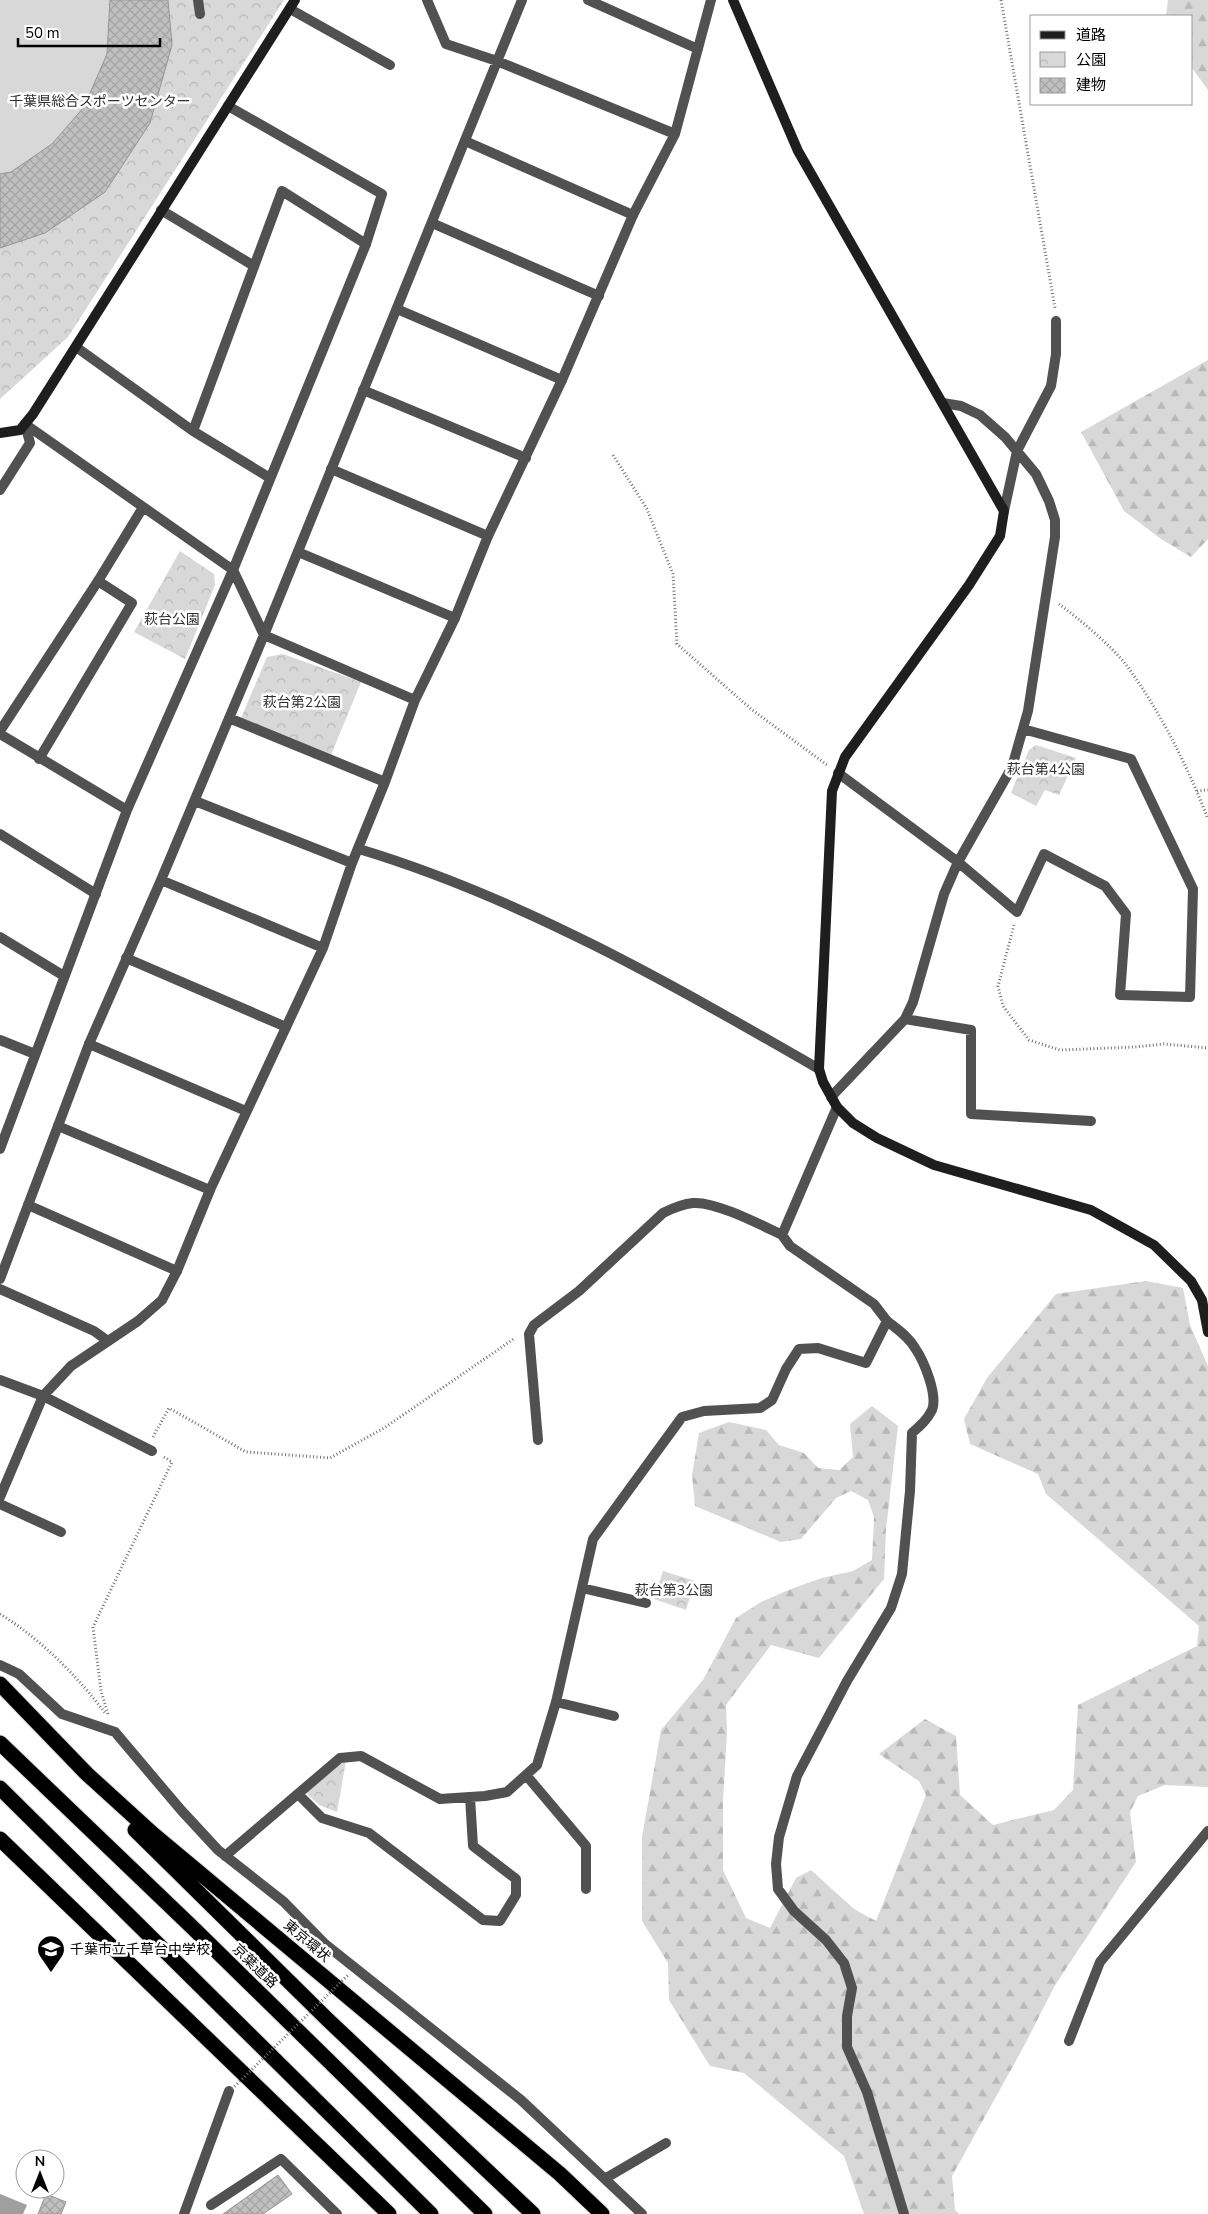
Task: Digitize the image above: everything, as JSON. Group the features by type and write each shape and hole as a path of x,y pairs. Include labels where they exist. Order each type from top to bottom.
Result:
{"highway":[{"name":"東京環状","path":"0,1684 87,1774 153,1834 560,2174 602,2214"},
{"path":"29,1714 42,1741 327,2019 533,2214"},
{"name":"京葉道路","path":"0,1743 200,1934 485,2214"},
{"path":"0,1788 431,2214"},
{"path":"0,1840 389,2214"}],"street":[{"path":"198,0 200,14"},
{"path":"427,0 446,44 497,61 675,134"},
{"path":"0,1279 89,1044 162,880 264,635 522,0"},
{"path":"588,0 698,49"},
{"path":"0,1497 43,1396 71,1366 138,1322 162,1300 177,1271 210,1190 323,948 352,863 385,782 415,700 455,618 488,536 562,380 633,215 675,134 711,0"},
{"path":"733,0 798,151 1004,511"},
{"path":"0,433 20,430 26,424 293,4 390,65"},
{"path":"0,1149 127,810 233,570 366,244 382,194 228,106"},
{"path":"465,141 633,215"},
{"path":"194,431 282,191 366,244"},
{"path":"162,210 254,266"},
{"path":"432,223 599,296"},
{"path":"397,309 562,380"},
{"path":"1056,321 1056,354 1051,386 1017,451 1000,536 969,585 845,757 832,791 819,1069 837,1108 853,1123 877,1138 934,1165 1091,1210 1154,1245 1191,1281 1205,1298 1208,1332"},
{"path":"76,347 194,431 270,478"},
{"path":"364,390 526,458"},
{"path":"831,1097 904,1019 913,1002 944,894 958,862 1012,767 1023,729 1046,594 1055,537 1055,520 1036,474 1005,437 980,415 961,406 943,403"},
{"path":"0,490 30,443 26,424"},
{"path":"26,424 142,508 233,570 264,635 415,700"},
{"path":"332,469 488,536"},
{"path":"127,810 0,733 98,581 142,508"},
{"path":"298,552 455,618"},
{"path":"39,758 132,603 98,581"},
{"path":"228,718 385,782"},
{"path":"838,773 958,862 1017,912 1044,854 1105,886 1126,914 1120,995 1190,997 1193,889 1131,758 1023,729"},
{"path":"195,801 352,863"},
{"path":"0,834 96,894"},
{"path":"359,849 419,867 522,911 690,995 819,1069"},
{"path":"162,880 323,948"},
{"path":"0,937 64,976"},
{"path":"126,958 286,1027"},
{"path":"904,1019 971,1030 971,1114 1090,1121"},
{"path":"0,1040 35,1054"},
{"path":"89,1044 246,1111"},
{"path":"782,1234 837,1108"},
{"path":"58,1126 210,1190"},
{"path":"538,1440 529,1334 534,1325 579,1290 663,1213 677,1206 695,1203 708,1205 782,1234 790,1246 874,1304 887,1322 900,1330 915,1347 934,1394 932,1408 923,1423 912,1433 910,1491 902,1574 891,1608 847,1680 797,1776 779,1837 776,1864 778,1888 794,1911 826,1940 844,1963 852,1988 847,2016 847,2046 867,2092 904,2214"},
{"path":"28,1205 177,1271"},
{"path":"0,1290 94,1331 108,1341"},
{"path":"226,1856 340,1758 361,1756 440,1799 507,1792 537,1765 556,1702 593,1539 682,1417 704,1411 760,1408 772,1400 786,1369 799,1349 818,1348 866,1363 887,1322"},
{"path":"0,1380 43,1396 150,1450"},
{"path":"0,1504 61,1532"},
{"path":"582,1588 646,1603"},
{"path":"0,1665 18,1674 62,1714 115,1732 181,1810 226,1856 284,1902 325,1944 521,2100 606,2178 642,2214"},
{"path":"556,1702 614,1716"},
{"path":"526,1775 586,1846 586,1889"},
{"path":"298,1794 322,1818 369,1833 483,1920 500,1921 516,1894 516,1879 473,1846 470,1797"},
{"path":"1069,2042 1100,1962 1208,1831"},
{"path":"184,2214 231,2090"},
{"path":"606,2178 666,2143"},
{"path":"211,2205 282,2159 337,2214"}],"path":[{"path":"1001,0 1053,288 1056,321"},
{"path":"613,456 646,509 673,574 677,644 751,709 838,773"},
{"path":"1046,594 1077,618 1126,665 1169,733 1208,818"},
{"path":"1197,791 1208,790"},
{"path":"1017,912 998,986 1003,1006 1029,1040 1060,1050 1164,1044 1208,1048"},
{"path":"0,1614 16,1624 66,1668 108,1716 101,1691 93,1627 172,1462 150,1450 170,1408 246,1452 330,1458 384,1428 534,1325"},
{"path":"231,2090 348,1975"}],"green space":[{"name":"千葉県総合スポーツセンター","path":"0,0 284,0 68,337 0,399"},
{"path":"0,0 108,0 107,54 84,107 52,144 11,172 0,174"},
{"path":"1168,0 1208,0 1208,90 1193,69 1193,15 1166,15"},
{"path":"1208,360 1208,539 1191,557 1161,539 1124,511 1081,432"},
{"name":"萩台公園","path":"180,551 214,574 215,585 185,659 134,632"},
{"name":"萩台第2公園","path":"283,654 361,682 331,755 241,718 267,657"},
{"name":"萩台第4公園","path":"1036,745 1076,758 1059,795 1045,790 1036,806 1011,793 1029,750"},
{"path":"1146,1281 1183,1288 1190,1325 1208,1366 1208,1787 1165,1785 1138,1796 1130,1812 1136,1862 1054,1987 1023,2048 952,2176 955,2210 959,2214 864,2214 844,2156 744,2073 710,2066 669,2000 668,1963 642,1921 642,1837 661,1730 703,1680 736,1618 761,1602 791,1589 822,1578 853,1571 872,1560 874,1517 868,1500 851,1491 836,1498 801,1539 781,1542 695,1506 692,1475 699,1433 729,1422 766,1430 779,1445 804,1453 818,1468 839,1470 853,1457 850,1424 872,1406 898,1426 886,1529 884,1579 819,1658 771,1645 726,1705 727,1733 723,1801 723,1870 746,1918 770,1928 796,1878 811,1870 854,1909 876,1921 926,1795 919,1781 879,1754 925,1719 956,1736 960,1795 993,1825 1054,1810 1073,1790 1078,1705 1197,1646 1199,1626 1046,1494 1038,1474 970,1444 964,1419 987,1378 1056,1294"},
{"name":"萩台第3公園","path":"663,1571 695,1581 686,1610 654,1599"},
{"path":"346,1761 337,1812 319,1805 307,1794 308,1789 332,1769"}],"shaded area":[{"path":"0,2194 27,2205 23,2214 0,2214"}],"building":[{"path":"110,0 168,0 172,45 150,123 105,192 45,233 0,248 0,174 11,172 52,144 84,107 107,54"},
{"path":"278,2175 292,2194 263,2214 223,2214"},
{"path":"44,2199 58,2199 66,2202 61,2214 38,2214"}],"place":[{"name":"千葉市立千草台中学校","path":"51,1973"}]}
